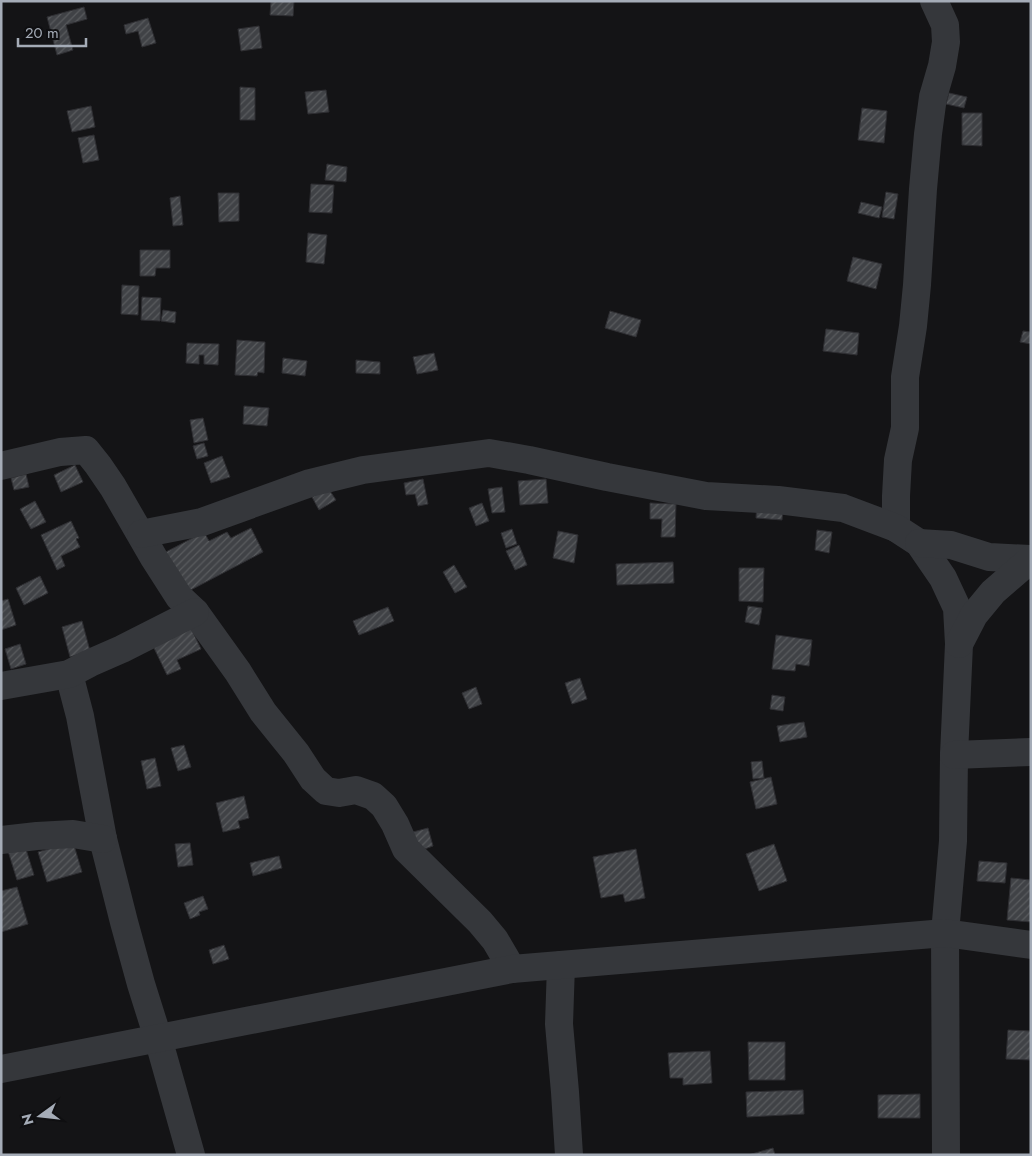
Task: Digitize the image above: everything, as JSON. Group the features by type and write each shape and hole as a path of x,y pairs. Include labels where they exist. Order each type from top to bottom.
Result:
{"street":[{"path":"896,528 898,460 905,428 905,377 917,285 928,134 933,97 942,66 946,42 945,25 934,1"},
{"path":"2,463 60,452 86,450 113,487 179,597 195,612 238,672 263,712 313,779 326,791 339,793 356,790 373,796 384,806 395,824 406,849 480,922 495,940 512,969"},
{"path":"141,534 202,522 310,483 363,470 489,453 706,496 778,500 843,508 896,528 919,544 943,578 957,608 959,644 954,755 953,841 945,933 946,1155"},
{"path":"919,544 951,545 990,557 1030,559"},
{"path":"959,644 974,615 993,592 1011,578 1030,559"},
{"path":"1,686 69,674 195,612"},
{"path":"69,674 80,716 103,839 136,966 191,1155"},
{"path":"954,755 1031,752"},
{"path":"1,840 73,834 103,839"},
{"path":"1,1069 512,969 945,933 1031,945"},
{"path":"561,965 559,1024 569,1155"}],"building":[{"path":"271,1 294,1 293,16 270,15"},
{"path":"84,7 87,19 66,25 73,50 57,55 47,17"},
{"path":"148,18 156,43 142,47 138,31 126,34 124,25"},
{"path":"259,26 262,48 241,51 238,29"},
{"path":"240,87 255,88 255,120 240,120"},
{"path":"326,90 329,112 308,114 305,92"},
{"path":"949,93 967,97 964,108 946,104"},
{"path":"91,106 95,127 72,132 67,111"},
{"path":"862,108 887,111 884,143 858,140"},
{"path":"962,113 982,113 982,146 962,145"},
{"path":"94,135 99,160 83,163 78,138"},
{"path":"327,164 347,167 346,182 325,180"},
{"path":"311,184 334,185 332,213 309,212"},
{"path":"886,192 898,194 894,219 882,217"},
{"path":"218,193 239,193 239,221 219,222"},
{"path":"180,196 183,225 173,226 170,198"},
{"path":"861,202 882,207 879,218 858,213"},
{"path":"308,233 327,235 324,264 306,262"},
{"path":"140,250 170,250 170,268 156,268 155,276 140,276"},
{"path":"853,257 882,264 876,289 847,281"},
{"path":"122,285 139,286 138,315 121,314"},
{"path":"142,297 161,298 160,321 141,320"},
{"path":"163,310 176,312 175,323 161,321"},
{"path":"610,311 641,320 636,337 605,328"},
{"path":"826,329 859,333 857,355 823,351"},
{"path":"1023,331 1031,332 1031,344 1020,342"},
{"path":"237,340 265,342 264,373 258,372 257,376 235,375"},
{"path":"187,343 219,344 218,365 204,364 204,355 199,355 199,364 186,363"},
{"path":"434,353 438,370 417,374 413,357"},
{"path":"283,358 307,361 305,376 282,373"},
{"path":"356,360 380,362 380,374 356,373"},
{"path":"244,406 269,408 267,426 243,424"},
{"path":"203,418 208,440 194,443 190,420"},
{"path":"204,443 208,456 197,459 193,446"},
{"path":"222,456 230,477 211,483 204,463"},
{"path":"75,465 83,482 61,492 54,475"},
{"path":"26,474 29,487 14,490 11,478"},
{"path":"423,479 428,504 418,506 415,494 406,495 404,483"},
{"path":"546,479 548,503 520,505 518,481"},
{"path":"502,487 505,512 492,513 488,489"},
{"path":"328,488 336,500 319,510 312,497"},
{"path":"35,501 46,522 31,529 20,509"},
{"path":"482,503 489,521 476,526 469,508"},
{"path":"650,503 676,504 675,537 661,537 662,519 650,519"},
{"path":"757,503 783,506 782,520 756,518"},
{"path":"71,521 79,538 76,539 80,547 61,556 65,566 57,570 41,535"},
{"path":"251,528 263,552 185,593 164,553 204,532 209,541 227,532 231,538"},
{"path":"512,529 517,544 506,548 501,533"},
{"path":"817,530 832,532 829,553 815,550"},
{"path":"558,531 578,535 574,563 553,558"},
{"path":"519,545 527,565 515,570 506,551"},
{"path":"673,562 674,583 617,585 616,564"},
{"path":"454,565 467,587 455,593 443,572"},
{"path":"739,568 764,568 763,602 739,601"},
{"path":"40,576 48,593 24,605 16,588"},
{"path":"8,599 16,625 1,630 1,601"},
{"path":"748,606 762,608 759,625 745,622"},
{"path":"388,607 394,621 359,635 353,621"},
{"path":"82,621 90,651 70,657 62,627"},
{"path":"191,628 201,649 177,660 181,669 167,675 153,646"},
{"path":"776,635 812,640 809,666 796,664 795,671 772,669"},
{"path":"20,644 26,664 11,669 5,649"},
{"path":"580,678 587,699 572,704 565,683"},
{"path":"476,687 482,704 469,709 462,693"},
{"path":"772,695 785,697 783,711 770,709"},
{"path":"804,722 807,737 780,742 777,726"},
{"path":"184,745 191,767 178,771 171,748"},
{"path":"155,758 161,786 147,789 141,761"},
{"path":"762,761 764,778 753,779 751,762"},
{"path":"771,777 777,804 756,809 750,782"},
{"path":"244,796 249,818 238,821 240,828 223,832 216,803"},
{"path":"428,828 433,846 419,851 413,832"},
{"path":"73,842 82,872 47,882 38,852"},
{"path":"190,843 193,865 178,867 175,844"},
{"path":"774,844 787,881 759,891 746,854"},
{"path":"25,846 34,875 17,880 8,851"},
{"path":"636,849 645,898 625,902 623,894 601,898 593,857"},
{"path":"279,856 282,868 253,876 250,863"},
{"path":"979,861 1007,863 1005,883 977,881"},
{"path":"1011,878 1031,880 1031,922 1007,920"},
{"path":"17,887 28,924 1,932 1,891"},
{"path":"203,896 208,909 199,912 200,915 190,919 184,903"},
{"path":"224,945 229,959 213,964 209,950"},
{"path":"1008,1030 1031,1031 1031,1060 1006,1059"},
{"path":"748,1042 785,1042 785,1080 749,1080"},
{"path":"710,1051 712,1083 683,1085 683,1078 670,1078 668,1053"},
{"path":"803,1090 804,1114 747,1117 746,1092"},
{"path":"920,1094 920,1118 878,1118 878,1095"},
{"path":"773,1148 775,1155 748,1155"}]}
